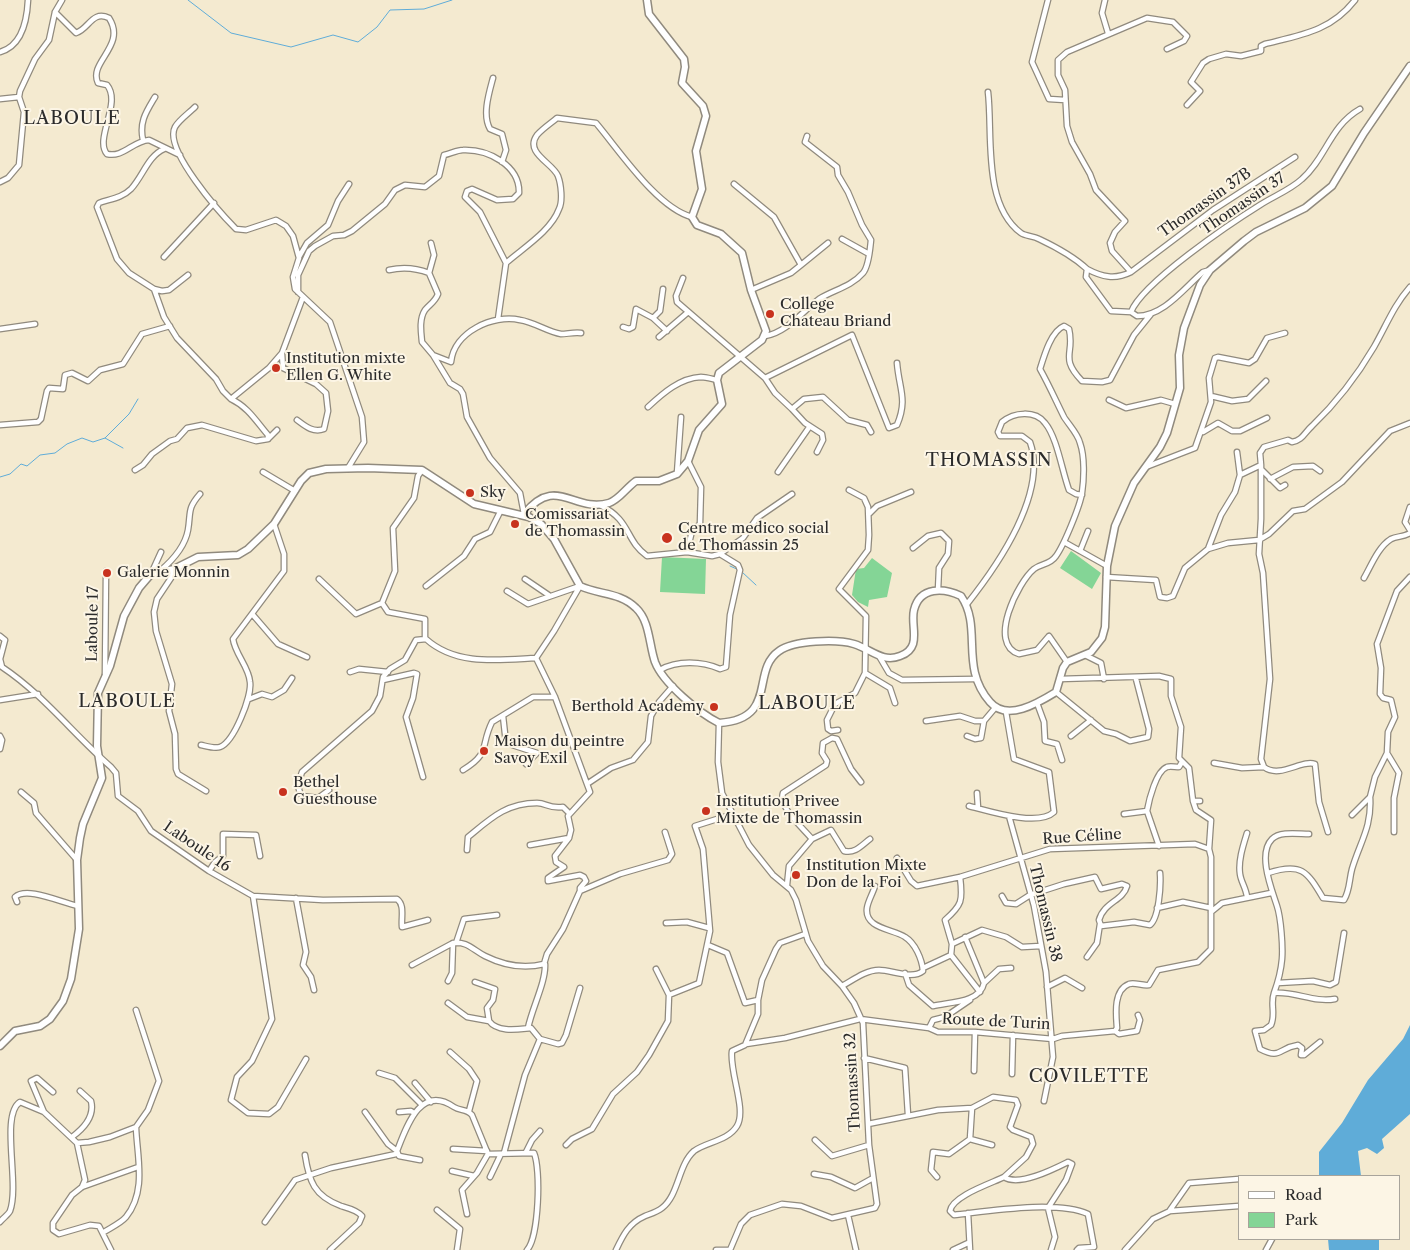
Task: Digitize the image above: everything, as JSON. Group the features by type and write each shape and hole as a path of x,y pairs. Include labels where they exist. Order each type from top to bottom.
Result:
{"main road":[{"path":"524,514 535,501 551,494 597,503 610,502 636,481 659,481 677,474 688,460 700,430 722,404 717,380 719,373 765,336 764,325 751,290 742,253 721,234 697,225 692,217 702,189 696,151 706,124 706,114 703,106 682,83 685,67 684,59 649,14 647,0"},
{"path":"0,1046 15,1031 40,1026 50,1019 63,1001 71,979 76,948 78,906 77,860 83,824 102,778 98,756 98,693 110,666 124,616 139,588 151,574 174,569 198,557 238,555 264,535 274,524 309,473 317,470 348,468 422,470 468,501 524,514 541,524 554,539 580,586 618,595 636,608 644,617 656,664 660,670 673,686 708,718 719,723 747,716 756,707 771,662 780,650 790,646 835,641 864,648 879,656 895,658 905,655 911,649 915,640 914,611 917,604 930,591 938,590 961,596 969,609 975,679 995,708 1006,712 1037,703 1056,692 1067,662 1085,655 1097,646 1102,638 1107,566 1115,526 1126,498 1167,433 1181,378 1179,355 1184,328 1200,285 1210,270 1256,232 1304,208 1332,186 1410,66"}],"street":[{"path":"0,52 9,50 21,35 28,0"},
{"path":"0,182 8,178 19,165 24,112 19,97 36,59 49,40 55,12 62,0"},
{"path":"1048,0 1032,62 1049,98 1056,101 1064,100"},
{"path":"1105,0 1102,13 1108,33"},
{"path":"1187,105 1200,91 1190,82 1203,63 1209,59 1226,54 1240,56 1261,51 1261,46 1266,44 1329,25 1347,12 1355,0"},
{"path":"55,12 76,33 81,31 96,16 105,16 111,21 113,42 99,65 96,79 98,83 107,85 110,91 109,117 103,147 107,154 112,156 143,140 153,141 164,149 180,155"},
{"path":"988,92 993,186 1004,213 1022,234 1033,236 1075,258 1087,269 1105,277 1121,277 1131,272 1112,250 1110,243 1115,232 1125,221 1096,190 1090,174 1072,142 1067,126 1064,100 1065,90 1058,75 1058,60 1067,52 1147,18 1173,22 1187,36 1184,40 1167,50"},
{"path":"493,78 487,102 487,124 490,129 502,134 506,150 502,162"},
{"path":"0,99 19,97"},
{"path":"143,140 142,123 145,112 155,97"},
{"path":"195,107 175,127 175,137 187,171 236,229 246,230 276,220 286,226 293,236 299,258"},
{"name":"Thomassin 37","path":"1132,312 1135,302 1154,283 1222,229 1303,178 1347,116 1360,109"},
{"path":"506,264 546,228 559,212 561,204 558,174 538,156 534,144 536,136 557,118 596,123 661,201 681,214 692,217"},
{"path":"765,336 772,335 799,317 820,299 852,282 864,272 869,254 871,240 838,175 837,168 805,142 807,136"},
{"path":"164,149 149,162 130,190 114,200 98,204 104,226 120,264 154,289 170,326 195,359 216,379 222,391 231,399 242,404 252,414 268,434 268,438"},
{"path":"298,292 298,275 309,251 333,236 347,235 385,204 395,190 405,185 425,187 439,176 444,155 462,150 486,153 502,162 516,175 519,182 519,193 512,199 497,200 472,189 468,191 465,198 480,212 506,264 498,319"},
{"name":"Thomassin 37B","path":"1131,272 1213,210 1295,157"},
{"path":"348,468 364,442 362,417 330,322 298,292 293,283 293,277 299,258 307,243 328,225 338,201 349,184"},
{"path":"734,184 774,217 801,265"},
{"path":"164,257 214,203"},
{"path":"842,239 869,254"},
{"path":"431,243 434,255 429,273 438,294 435,302 425,311 421,323 422,342 433,355 450,383 460,389 463,394 467,417 490,458 520,493 524,514"},
{"path":"751,290 791,273 828,243"},
{"path":"389,270 399,268 429,273"},
{"path":"1087,269 1086,276 1111,311 1132,312 1137,316 1151,314"},
{"path":"1067,662 1049,636 1037,650 1019,654 1010,648 1004,630 1006,617 1024,580 1034,568 1051,563 1064,542 1082,494 1080,442 1063,415 1040,369 1043,357 1060,328 1064,326 1068,329 1071,336 1068,364 1074,374 1082,381 1102,382 1110,380 1134,335 1151,314 1167,304 1203,272 1210,270"},
{"path":"154,289 169,290 188,275"},
{"path":"683,278 676,300 687,313 741,356 765,378 775,393 792,410 822,434 823,440 817,452"},
{"path":"298,292 302,287"},
{"path":"1264,767 1260,756 1270,688 1270,655 1259,540 1260,453 1264,447 1288,440 1292,442 1297,441 1304,437 1311,426 1320,420 1347,388 1373,348 1393,309 1410,287"},
{"path":"653,318 660,311 663,290"},
{"path":"231,399 270,368 282,353 303,297"},
{"path":"623,327 629,329 633,327 636,309 653,318 666,331"},
{"path":"659,338 687,313"},
{"path":"433,355 451,362 452,352 476,327 498,319 519,319 561,334 581,333"},
{"path":"0,329 35,324"},
{"path":"0,425 38,422 41,418 46,391 49,388 63,389 65,375 72,373 88,381 91,380 100,370 124,364 142,334 170,326"},
{"path":"1145,468 1195,448 1211,402 1209,378 1215,358 1248,363 1255,359 1266,338 1286,333"},
{"path":"765,378 852,335 885,422 889,428 892,428 897,425 903,402 898,363"},
{"path":"282,353 283,368 316,384 326,394 328,411 324,429 318,431 310,429 296,420"},
{"path":"648,407 661,394 678,384 698,378 717,380"},
{"path":"1210,396 1232,401 1248,399 1266,381"},
{"path":"792,410 804,398 823,397 842,416 854,423 868,425 871,432"},
{"path":"1109,400 1126,408 1161,400 1175,404"},
{"path":"966,604 982,585 1013,535 1032,482 1034,462 1030,442 1022,436 1000,436 998,432 1002,422 1020,414 1032,414 1045,422 1069,490 1076,494 1082,494"},
{"path":"677,474 681,417"},
{"path":"1202,432 1218,423 1232,431 1240,431 1267,418"},
{"path":"1106,578 1156,580 1160,597 1167,598 1176,591 1185,568 1208,550 1228,543 1259,540 1280,526 1293,511 1305,509 1332,490 1390,431 1410,422"},
{"path":"135,470 152,454 170,441 177,439 187,428 193,426 202,424 256,441 268,438 277,430"},
{"path":"778,472 810,426"},
{"path":"1208,550 1222,515 1235,492 1240,475 1237,452"},
{"path":"687,552 692,531 700,524 702,487 688,460"},
{"path":"1270,479 1293,468 1313,466 1320,471"},
{"path":"1240,475 1261,468"},
{"path":"1261,468 1280,488 1285,485"},
{"path":"319,579 356,614 382,603 395,571 392,528 414,498 418,476 422,470"},
{"path":"263,472 295,491"},
{"path":"838,730 831,731 828,729 827,720 830,713 835,704 855,693 865,673 866,616 839,589 868,550 868,507 864,498 849,490"},
{"path":"868,516 877,506 911,492"},
{"path":"160,571 177,555 183,545 188,530 190,506 200,494"},
{"path":"597,503 612,511 622,520 636,548 647,556 687,552 712,556 720,554 743,538 757,518 792,494"},
{"path":"1364,578 1383,547 1392,539 1401,538 1410,532 1405,522 1410,507"},
{"path":"426,586 464,556 475,539 490,532 502,510"},
{"path":"201,745 217,748 224,745 250,699 250,681 233,639 281,576 285,566 284,554 274,524"},
{"path":"1080,551 1088,531"},
{"path":"913,548 934,533 941,533 949,541 948,554 939,568 938,590"},
{"path":"1064,542 1107,566"},
{"path":"151,574 161,552"},
{"path":"660,670 670,664 707,664 720,669 726,667 730,615 740,570 738,565 720,554"},
{"path":"174,569 171,578 157,599 154,612 156,631 172,684 169,711 175,734 176,769 178,774 206,791"},
{"name":"Laboule 17","path":"105,678 106,571"},
{"path":"1268,873 1287,867 1299,869 1315,883 1323,898 1344,900 1350,883 1351,871 1370,823 1370,797 1375,777 1387,754 1388,732 1395,712 1391,700 1383,698 1380,694 1381,668 1377,644 1397,591 1410,577"},
{"path":"525,579 550,596"},
{"path":"507,591 526,604 580,586"},
{"path":"536,658 580,586"},
{"path":"382,603 388,612 425,619 425,639"},
{"path":"253,615 278,644 307,657"},
{"path":"0,636 5,640 1,652 2,668 24,682 38,694 98,756"},
{"path":"329,790 318,798 302,796 298,791 298,783 302,772 372,711 380,696 382,680 388,672 405,660 416,640 425,639 441,650 476,660 536,658"},
{"path":"1085,655 1101,663 1104,679"},
{"path":"879,656 888,673 902,680 975,679"},
{"path":"528,1028 534,1003 543,982 546,954 564,929 580,888 586,881 584,876 575,875 548,880 564,867 556,862 555,856 569,838 571,830 568,819 569,813 590,792 555,697 536,658"},
{"path":"350,672 359,669 388,672"},
{"path":"382,680 414,673 418,677 406,717 423,777"},
{"path":"865,673 890,688 895,703"},
{"path":"1060,680 1136,679 1159,676 1171,679 1171,696 1181,727 1179,753 1182,762 1189,768 1196,810 1211,820 1209,849 1212,869 1212,942 1208,955 1198,962 1158,970 1149,985 1127,985 1116,1004 1117,1028 1115,1031"},
{"path":"250,699 262,694 272,697 284,690 292,678"},
{"path":"1056,692 1104,731 1116,734 1130,741 1146,739 1149,729 1136,679"},
{"path":"588,784 610,768 633,760 648,742 651,716 659,702 673,686"},
{"path":"0,700 38,694"},
{"path":"463,770 476,762 482,754 491,724 533,697 555,697"},
{"path":"1037,703 1044,722 1045,741 1057,744 1062,760"},
{"path":"967,736 975,739 981,738 984,721 995,708"},
{"path":"969,806 1009,816 1044,817 1052,814 1054,809 1049,772 1014,759 1006,712"},
{"path":"503,716 506,744 537,753 526,764"},
{"path":"926,721 960,716 975,721 984,721"},
{"path":"1071,736 1092,720"},
{"name":"Thomassin 32","path":"719,723 720,781 733,814 759,858 773,875 787,885 796,900 806,934 824,966 842,986 854,1004 864,1034 869,1144 875,1208 848,1215"},
{"path":"0,736 2,740 0,749"},
{"path":"812,839 784,805 782,795 826,764 827,761 822,753 823,743 832,738 837,739 851,769 861,782"},
{"path":"1387,754 1399,773 1394,798 1394,832"},
{"name":"Laboule 16","path":"98,756 116,773 118,796 138,810 151,831 209,871 253,896 323,900 397,899 401,902 402,927 428,920"},
{"path":"1159,846 1147,811 1151,793 1166,767 1179,767 1182,762"},
{"path":"1214,763 1242,768 1264,767 1271,770 1284,770 1310,763 1315,764 1319,802 1328,832"},
{"path":"21,792 34,803 36,813 77,860"},
{"path":"977,793 978,808"},
{"path":"1352,815 1370,797"},
{"path":"1193,801 1200,801"},
{"path":"467,850 468,837 505,808 538,803 552,809 563,807 569,813"},
{"path":"1124,814 1147,811"},
{"path":"669,995 699,983 708,945 709,928 703,849 696,826 733,814"},
{"name":"Thomassin 38","path":"1009,816 1041,946 1054,1039 1052,1073 1044,1101"},
{"path":"787,885 789,866 812,839 831,830 844,851 848,852 855,851 870,839"},
{"path":"580,891 597,882 668,860 672,854 665,832"},
{"path":"1246,833 1240,871 1246,887 1247,897"},
{"path":"209,871 215,862 223,856 223,834 256,836 260,856"},
{"path":"1309,834 1286,834 1272,839 1267,851 1271,893 1278,906 1282,958 1278,983 1272,1001 1274,1012 1271,1025 1264,1030 1255,1031 1260,1049 1272,1055 1277,1055 1285,1048 1298,1044 1302,1048 1301,1055 1304,1055 1320,1042"},
{"path":"530,846 569,838"},
{"name":"Rue Céline","path":"897,858 914,885 960,877 1019,857 1050,849 1195,844 1209,849"},
{"path":"1100,924 1105,927 1134,922 1150,925 1154,921 1157,908 1160,873"},
{"path":"960,877 960,904 953,915 945,920 952,944 951,956 980,992"},
{"path":"1002,896 1006,903 1011,904 1064,884 1093,877 1096,878 1097,885 1101,889 1126,885 1126,891 1103,908 1097,943 1087,957"},
{"path":"875,886 867,908 868,916 882,929 907,938 914,947 923,968"},
{"path":"17,902 15,897 26,892 78,906"},
{"path":"1157,908 1183,902 1211,909 1222,903 1271,893"},
{"path":"253,896 272,1020 252,1062 237,1076 231,1097 233,1103 248,1113 269,1114 278,1107 306,1059"},
{"path":"296,898 306,952 303,965 310,977 314,990"},
{"path":"448,981 452,974 454,943 464,919 497,915"},
{"path":"666,923 687,922 709,928"},
{"path":"952,944 982,930 1006,937 1025,948 1041,946"},
{"path":"1278,983 1312,981 1330,985 1336,982 1344,933"},
{"path":"616,1250 633,1221 662,1208 692,1153 704,1144 728,1134 737,1126 738,1105 730,1063 732,1051 746,1044 758,1014 758,1000 762,980 776,949 780,943 806,934"},
{"path":"965,937 984,983"},
{"path":"412,965 454,943 465,943 484,956 510,965 544,964"},
{"path":"708,945 727,953 745,1003 758,1000"},
{"path":"842,986 866,973 878,970 918,974 923,968 951,956"},
{"path":"929,1028 933,1020 945,1017 980,992 984,983 999,969 1011,968"},
{"path":"566,1145 572,1139 592,1129 613,1094 637,1072 649,1055 668,1021 669,995 656,969"},
{"path":"905,973 909,985 932,1006 971,999"},
{"path":"1047,987 1065,978 1082,988"},
{"path":"475,982 495,989 493,1000 487,1008 489,1021"},
{"path":"448,1003 467,1017 489,1021 498,1027 522,1030 528,1028 535,1031 540,1039 558,1044 562,1043 566,1035 580,988"},
{"path":"1274,993 1290,992 1308,998 1335,999"},
{"path":"77,1143 110,1137 136,1127 148,1110 159,1081 136,1010"},
{"name":"Route de Turin","path":"746,1044 786,1038 860,1019 929,1028 938,1032 975,1032 1054,1039 1062,1036 1115,1031 1118,1034 1137,1031 1140,1020 1138,1015"},
{"path":"974,1071 975,1032"},
{"path":"1012,1074 1013,1035"},
{"path":"490,1177 503,1154 525,1075 540,1039"},
{"path":"450,1052 469,1069 477,1081 469,1111"},
{"path":"864,1058 905,1068 908,1115"},
{"path":"379,1073 395,1078 422,1106"},
{"path":"44,1112 31,1081 37,1078 53,1092"},
{"path":"415,1084 431,1102"},
{"path":"72,1137 84,1126 91,1114 91,1101 80,1091"},
{"path":"868,1124 908,1115 972,1108 993,1097 1005,1097 1016,1100 1018,1102 1010,1127 1031,1137 1033,1144 1026,1157 1004,1177 975,1189 950,1208 954,1215 1048,1208 1080,1211 1088,1214 1094,1247 1079,1248 1077,1250"},
{"path":"397,1152 414,1113 422,1106 431,1102 445,1100 456,1108 469,1111 475,1119 488,1152"},
{"path":"5,1121 10,1109 20,1102 29,1104 44,1112 77,1143 85,1180 82,1187"},
{"path":"970,1140 972,1108"},
{"path":"399,1112 411,1111 414,1113"},
{"path":"365,1112 388,1144 397,1152 420,1160"},
{"path":"104,1232 125,1218 138,1196 141,1179 138,1167 136,1127"},
{"path":"526,1152 532,1140 540,1131"},
{"path":"815,1140 832,1156 869,1144"},
{"path":"937,1176 931,1170 933,1152 949,1154 970,1140 992,1145"},
{"path":"454,1149 503,1154 534,1153 538,1178 536,1219 531,1246 528,1250"},
{"path":"265,1222 293,1182 331,1168 397,1152"},
{"path":"467,1214 462,1190 474,1176 488,1152"},
{"path":"305,1155 308,1176 311,1183 320,1193 335,1204 362,1216 359,1223 330,1250"},
{"path":"0,1222 8,1215 11,1207 9,1174 5,1156"},
{"path":"1004,1177 1022,1179 1040,1175 1071,1162 1072,1167 1048,1208 1055,1237 1051,1250"},
{"path":"111,1250 104,1232 99,1226 90,1225 59,1234 53,1230 53,1223 72,1194 82,1187 138,1167"},
{"path":"452,1171 474,1176"},
{"path":"814,1174 831,1177 855,1188 873,1178"},
{"path":"1170,1211 1189,1183 1238,1179"},
{"path":"716,1250 730,1250 741,1224 750,1215 782,1204 801,1206 832,1218 848,1215 856,1250"},
{"path":"1124,1250 1153,1219 1170,1211 1238,1206"},
{"path":"437,1210 460,1229 457,1250"},
{"path":"968,1213 968,1243 970,1250"},
{"path":"953,1250 968,1243"}],"green space":[{"path":"1071,551 1101,573 1092,589 1060,568"},
{"path":"662,557 706,559 705,594 660,592"},
{"path":"872,558 892,573 887,597 869,600 868,607 858,602 852,595 856,569 864,568"}],"water":[{"path":"1410,1025 1410,1114 1382,1139 1384,1148 1377,1154 1367,1148 1358,1151 1361,1175 1319,1175 1319,1152 1342,1123 1368,1080 1403,1039"},
{"path":"1328,1240 1379,1240 1379,1250 1329,1250"}],"waterway":[{"path":"188,0 231,33 291,47 333,35 358,42 377,27 390,10 424,9 452,0"},
{"path":"105,438 129,414 138,399"},
{"path":"0,477 10,474 21,464 27,466 40,455 55,453 67,444 82,438 93,442 105,438 123,448"},
{"path":"730,566 739,570"},
{"path":"742,572 756,585"}],"place":[{"name":"College Chateau Briand","path":"770,314"},
{"name":"Institution mixte Ellen G. White","path":"276,368"},
{"name":"Sky","path":"470,493"},
{"name":"Comissariat de Thomassin","path":"515,524"},
{"name":"Centre medico social de Thomassin 25","path":"667,538"},
{"name":"Galerie Monnin","path":"107,573"},
{"name":"Berthold Academy","path":"714,707"},
{"name":"Maison du peintre Savoy Exil","path":"484,751"},
{"name":"Bethel Guesthouse","path":"283,792"},
{"name":"Institution Privee Mixte de Thomassin","path":"706,811"},
{"name":"Institution Mixte Don de la Foi","path":"796,875"}],"district":[{"name":"LABOULE","path":"72,119"},
{"name":"THOMASSIN","path":"989,461"},
{"name":"LABOULE","path":"127,702"},
{"name":"LABOULE","path":"807,704"},
{"name":"COVILETTE","path":"1089,1077"}]}
